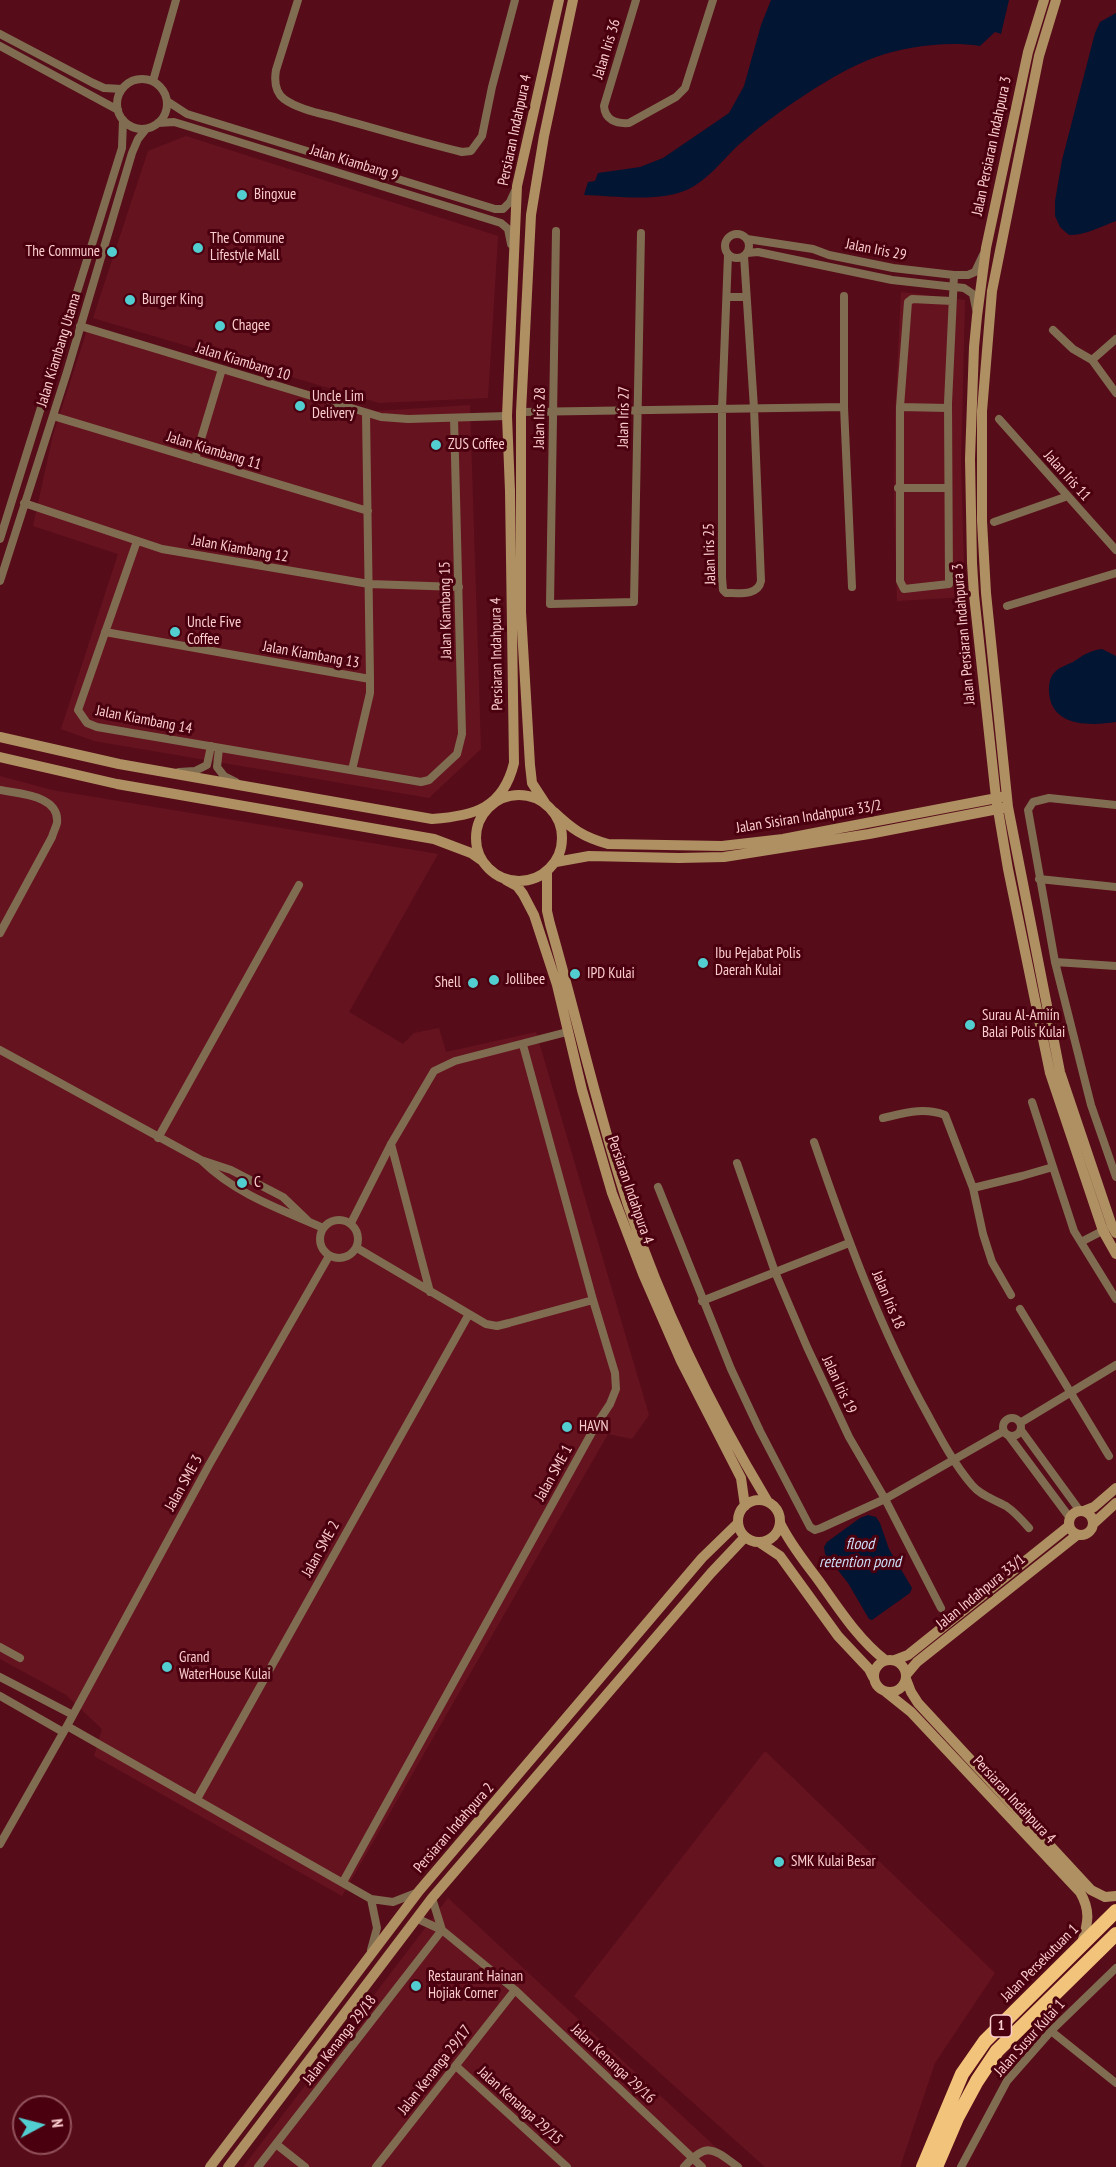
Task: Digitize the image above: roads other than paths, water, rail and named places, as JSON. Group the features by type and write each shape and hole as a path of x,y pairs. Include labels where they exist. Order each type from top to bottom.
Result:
{"highway":[{"name":"Jalan Persekutuan 1","path":"923,2167 962,2074 986,2041 1116,1911"},
{"name":"1","path":"936,2167 957,2118 997,2051 1116,1934"}],"street":[{"path":"153,81 176,0"},
{"path":"298,0 274,81 283,99 322,113 462,152 471,151 482,136 492,87 515,0"},
{"name":"Persiaran Indahpura 4","path":"491,805 510,779 514,763 507,416 517,186 559,0"},
{"name":"Persiaran Indahpura 4","path":"545,803 532,783 530,765 521,612 521,412 531,215 546,125 573,0"},
{"name":"Jalan Iris 36","path":"636,0 604,106 605,112 612,120 628,123 678,95 686,85 713,0"},
{"name":"Jalan Persiaran Indahpura 3","path":"1044,0 1028,52 986,248 977,316 970,459 972,563 974,595 1002,802 1028,973 1050,1073 1112,1228 1116,1254"},
{"name":"Jalan Persiaran Indahpura 3","path":"1002,802 982,520 983,376 999,249 1039,56 1056,0"},
{"path":"0,34 104,88 122,89"},
{"path":"0,46 118,110"},
{"path":"146,79 153,81 162,90 167,101 163,117 158,123 146,129 133,127 123,120 118,110 117,103 122,89 133,81 146,79"},
{"name":"Jalan Kiambang 9","path":"167,101 187,114 495,209 503,209 510,202 517,186"},
{"name":"Jalan Kiambang Utama","path":"0,539 122,148 123,120"},
{"name":"Jalan Kiambang 9","path":"158,123 174,122 501,223 508,229 514,261"},
{"name":"Jalan Kiambang Utama","path":"0,581 53,416 132,153 138,139 146,129"},
{"name":"Jalan Iris 28","path":"550,604 556,231"},
{"name":"Jalan Iris 27","path":"550,604 634,602 641,233"},
{"path":"741,234 747,239 749,248 746,255 737,258 728,255 725,247 730,236 741,234"},
{"name":"Jalan Iris 29","path":"747,239 813,249 829,255 893,268 954,275 968,275 975,272 986,248"},
{"name":"Jalan Iris 29","path":"746,255 758,252 892,280 969,290 973,294 977,316"},
{"name":"Jalan Iris 25","path":"728,255 722,409 722,577 723,590 726,593 756,591 760,588 761,581 754,408 746,297 746,255"},
{"path":"952,301 908,300 900,407 898,488 900,580 904,589 948,584 948,408 954,275"},
{"path":"844,296 844,407 852,587"},
{"path":"728,297 746,297"},
{"name":"Jalan Kiambang 10","path":"80,326 366,414 408,419 507,416"},
{"path":"1053,330 1073,349 1092,360 1116,393"},
{"path":"1092,360 1116,339"},
{"path":"195,459 222,369"},
{"path":"521,412 844,407"},
{"path":"900,407 948,408"},
{"path":"352,770 370,679 366,414"},
{"name":"Jalan Kiambang 11","path":"53,416 368,511"},
{"name":"Jalan Kiambang 15","path":"421,782 429,780 457,754 461,745 454,418"},
{"name":"Jalan Iris 11","path":"999,420 1116,550"},
{"path":"898,488 948,488"},
{"path":"994,522 1068,496"},
{"name":"Jalan Kiambang 12","path":"24,503 162,549 369,584 459,587"},
{"name":"Jalan Kiambang 14","path":"136,541 78,710 87,723 97,727 421,782"},
{"path":"1007,606 1116,573"},
{"name":"Jalan Kiambang 13","path":"105,632 370,679"},
{"path":"0,737 68,754 432,819 454,817 491,805"},
{"path":"215,747 219,770 224,776 243,786"},
{"path":"168,772 204,768 209,763 215,747"},
{"path":"0,757 117,784 434,839 481,860 496,875 506,880 520,882 534,879 547,872 556,862 561,850 562,837 560,823 554,812 545,803 532,796 518,794 503,797 481,816 476,830 476,845 481,860"},
{"path":"0,790 44,800 54,809 57,822 52,837 0,933"},
{"path":"1116,805 1049,798 1033,802 1028,810 1038,879 1055,962 1091,1105 1116,1177"},
{"name":"Jalan Sisiran Indahpura 33/2","path":"554,812 576,832 608,844 722,846 783,839 1002,802"},
{"name":"Jalan Sisiran Indahpura 33/2","path":"556,862 589,856 724,857 868,834 1002,802"},
{"name":"Persiaran Indahpura 4","path":"547,872 550,924 618,1172 635,1224 663,1297 689,1354 730,1436 768,1502"},
{"path":"1038,879 1116,887"},
{"name":"Persiaran Indahpura 4","path":"506,880 517,886 532,909 557,985 567,1032 610,1184 643,1274 681,1361 741,1478 745,1506"},
{"path":"158,1138 299,885"},
{"path":"1055,962 1116,966"},
{"path":"351,1223 392,1144 434,1071 455,1061 567,1032"},
{"name":"Jalan SME 1","path":"343,1882 610,1404 616,1389 615,1373 523,1045"},
{"path":"0,1050 158,1138 201,1160 231,1170 283,1197 308,1221"},
{"path":"1032,1102 1074,1231 1116,1299"},
{"path":"883,1118 916,1110 932,1110 945,1115 973,1188 992,1262 1011,1295"},
{"name":"Jalan Iris 18","path":"814,1142 849,1243 913,1388 954,1460 972,1485 984,1496 1015,1513 1029,1528"},
{"path":"392,1144 430,1292"},
{"path":"201,1160 216,1175 238,1190 280,1211 323,1228"},
{"name":"Jalan Iris 19","path":"737,1163 775,1272 807,1347 849,1437 885,1498 941,1608"},
{"path":"973,1188 1053,1167"},
{"path":"658,1186 702,1301 760,1431 810,1527 815,1530 885,1498 1006,1433 1015,1436 1020,1427 1116,1365"},
{"path":"336,1220 351,1223 357,1230 359,1239 357,1248 345,1258 330,1256 321,1243 323,1228 336,1220"},
{"path":"1081,1242 1112,1228"},
{"path":"702,1301 849,1243"},
{"path":"357,1248 486,1324 497,1326 593,1300"},
{"name":"Jalan SME 3","path":"0,1844 73,1715 208,1465 330,1256"},
{"path":"1020,1309 1109,1456"},
{"name":"Jalan SME 2","path":"197,1799 469,1314"},
{"path":"1093,1524 1091,1516 1082,1511 1044,1463 1016,1419 1008,1420 1004,1424 1006,1433 1072,1526 1088,1533 1093,1524 1116,1503"},
{"path":"1072,1526 1082,1511 1094,1507 1116,1488"},
{"path":"756,1500 768,1502 777,1510 780,1523 773,1537 759,1542 745,1537 738,1523 745,1506 756,1500"},
{"name":"Persiaran Indahpura 2","path":"210,2167 419,1891 702,1558 738,1523"},
{"name":"Persiaran Indahpura 4","path":"780,1523 788,1539 863,1639 890,1660 902,1665 910,1692 918,1703 1091,1890 1105,1897 1116,1896"},
{"name":"Jalan Indahpura 33/1","path":"890,1660 908,1655 1072,1526"},
{"name":"Jalan Indahpura 33/1","path":"906,1677 917,1662 1072,1526"},
{"name":"Persiaran Indahpura 2","path":"228,2167 432,1898 711,1573 745,1537"},
{"name":"Persiaran Indahpura 4","path":"759,1542 780,1556 838,1636 865,1665 879,1688 902,1703 1080,1892 1086,1904 1088,1917 1082,1943"},
{"path":"0,1647 20,1658"},
{"path":"873,1677 878,1664 890,1660"},
{"path":"0,1677 73,1715"},
{"path":"886,1692 897,1690 903,1685 906,1677"},
{"path":"0,1696 197,1799 371,1899 393,1902 419,1891"},
{"path":"432,1898 442,1929"},
{"path":"370,1956 377,1928 371,1899"},
{"path":"418,1919 442,1929 515,1990"},
{"name":"Jalan Kenanga 29/18","path":"258,2167 442,1929"},
{"name":"Jalan Susur Kulai 1","path":"961,2167 1007,2081 1051,2031 1116,1968"},
{"name":"Jalan Kenanga 29/17","path":"376,2167 515,1990"},
{"name":"Jalan Kenanga 29/16","path":"515,1990 702,2167"},
{"path":"1051,2031 1116,2083"},
{"name":"Jalan Kenanga 29/15","path":"456,2066 563,2166"},
{"path":"276,2144 305,2167"},
{"path":"684,2167 704,2150 716,2150 738,2167"}],"water":[{"path":"771,0 1009,0 1001,34 995,32 980,46 941,44 914,47 860,63 825,82 771,118 693,187 673,194 648,197 584,195 588,182 595,181 598,173 640,167 663,158 729,113 744,86 761,25"},
{"path":"1116,13 1116,221 1087,232 1069,235 1060,227 1055,216 1055,201 1062,160 1095,33 1100,22"},
{"path":"1102,649 1116,656 1116,722 1095,724 1074,722 1064,718 1051,704 1049,689 1052,676 1060,668 1086,654"},
{"name":"flood retention pond","path":"868,1515 876,1517 880,1523 889,1549 912,1588 910,1593 872,1620 869,1619 848,1583 825,1554 824,1547 827,1542 860,1518"}],"place":[{"name":"Bingxue","path":"242,195"},
{"name":"The Commune Lifestyle Mall","path":"198,248"},
{"name":"The Commune","path":"112,252"},
{"name":"Burger King","path":"130,300"},
{"name":"Chagee","path":"220,326"},
{"name":"Uncle Lim Delivery","path":"300,406"},
{"name":"ZUS Coffee","path":"436,445"},
{"name":"Uncle Five Coffee","path":"175,632"},
{"name":"Ibu Pejabat Polis Daerah Kulai","path":"703,963"},
{"name":"IPD Kulai","path":"575,974"},
{"name":"Jollibee","path":"494,980"},
{"name":"Shell","path":"473,983"},
{"name":"Surau Al-Amiin Balai Polis Kulai","path":"970,1025"},
{"name":"C","path":"242,1183"},
{"name":"HAVN","path":"567,1427"},
{"name":"Grand WaterHouse Kulai","path":"167,1667"},
{"name":"SMK Kulai Besar","path":"779,1862"},
{"name":"Restaurant Hainan Hojiak Corner","path":"416,1986"}]}
